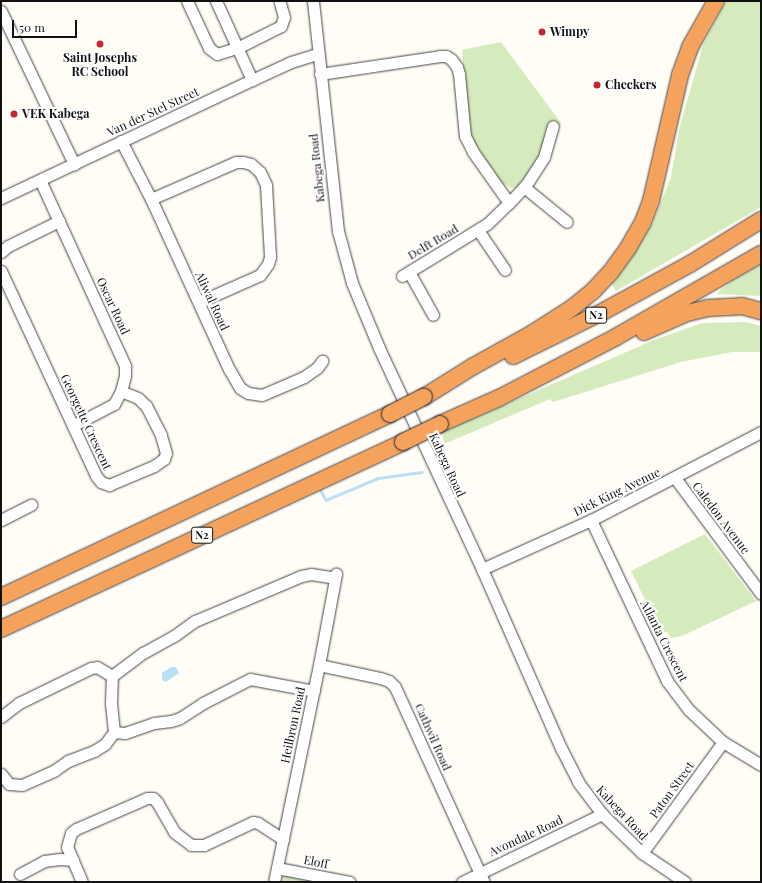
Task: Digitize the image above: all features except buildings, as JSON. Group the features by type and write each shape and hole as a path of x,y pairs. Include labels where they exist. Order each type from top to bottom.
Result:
{"highway":[{"path":"424,397 472,367 533,333 572,308 592,292 610,273 628,248 643,222 651,201 680,75 690,47 716,1"},
{"name":"N2","path":"1,597 390,414 604,311 690,264 761,220"},
{"name":"N2","path":"1,629 440,424 499,398 622,333 761,254"},
{"path":"499,398 687,314 724,307 742,306 761,311"}],"street":[{"path":"187,1 212,52 220,54 238,48 280,26 284,17 280,3"},
{"path":"216,1 252,80"},
{"name":"Kabega Road","path":"313,1 338,231 352,283 396,387 482,569 562,750 578,782 602,814 642,853 685,882"},
{"path":"1,11 74,164"},
{"name":"Van der Stel Street","path":"1,198 291,62 318,54"},
{"path":"320,74 446,56 455,62 459,74 465,136 473,152 509,203"},
{"name":"Delft Road","path":"433,315 406,274 478,230 509,203 524,187 544,157 553,126"},
{"name":"Aliwal Road","path":"121,141 151,199 229,369 240,388 248,392 262,395 304,377 317,368 322,361"},
{"path":"151,199 236,162 251,164 260,172 266,185 270,257 268,264 260,275 199,302"},
{"name":"Oscar Road","path":"40,180 123,357 125,366 125,376 121,390 114,404 74,425"},
{"path":"524,187 567,222"},
{"path":"1,252 8,246 60,222"},
{"name":"Delft Road","path":"478,230 505,270"},
{"name":"Georgette Crescent","path":"1,271 74,425 96,476 105,484 109,485 116,484 158,464 164,458 166,448 146,406 138,398 121,390"},
{"name":"Dick King Avenue","path":"482,569 591,520 761,432"},
{"name":"Caledon Avenue","path":"674,478 761,594"},
{"path":"1,520 31,505"},
{"name":"Atlanta Crescent","path":"591,520 667,681 689,710 723,742 761,765"},
{"name":"Heilbron Road","path":"112,676 143,653 204,617 301,576 311,574 335,576 314,691 274,882"},
{"name":"Cathwil Road","path":"319,665 380,678 389,681 395,687 482,877"},
{"path":"1,717 19,703 91,668 97,667 112,676 111,704 114,732 105,744 94,751 68,761 55,770 22,785 9,784 1,774"},
{"path":"114,732 125,733 154,723 171,721 180,718 203,703 250,679 314,691"},
{"name":"Paton Street","path":"642,853 723,742"},
{"path":"82,882 67,847 71,833 76,829 147,798 153,798 157,802 174,832 191,845 204,845 253,822 258,823 283,839"},
{"name":"Avondale Road","path":"462,882 482,877 542,844 602,814"},
{"path":"20,874 44,861 60,859 73,860"},
{"name":"Eloff","path":"277,868 350,882"}],"green space":[{"path":"726,1 761,1 761,207 616,291 609,280 633,254 653,223 671,177 680,126 703,45"},
{"path":"501,42 561,123 559,128 552,121 538,163 516,188 511,188 502,183 473,145 468,127 462,50"},
{"path":"761,264 761,296 716,294 732,281"},
{"path":"746,322 761,326 761,352 732,352 681,362 553,402 550,399 444,444 442,432 654,340 702,323"},
{"path":"705,534 756,601 682,636 671,638 667,631 662,634 631,571"},
{"path":"288,875 329,882 279,882 283,877"}],"water":[{"path":"171,667 176,667 179,673 166,682 162,680 162,673"}],"waterway":[{"path":"321,491 326,500 378,478 422,472"}],"place":[{"name":"Wimpy","path":"542,32"},
{"name":"Saint Josephs RC School","path":"100,44"},
{"name":"Checkers","path":"597,85"},
{"name":"VEK Kabega","path":"14,114"}]}
